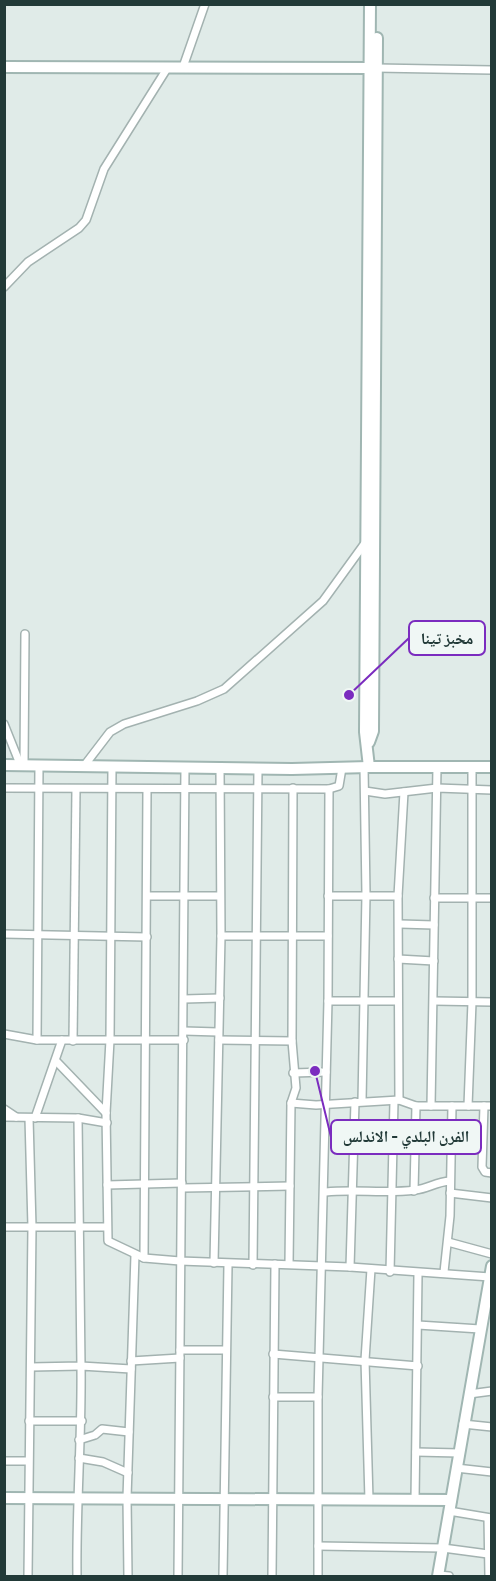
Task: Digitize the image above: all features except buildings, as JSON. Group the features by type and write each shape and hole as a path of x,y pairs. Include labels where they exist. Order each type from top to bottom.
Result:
{"street":[{"path":"183,67 205,4"},
{"path":"350,1267 364,1000 366,767 373,720 373,68 370,4"},
{"path":"368,742 365,732 367,541 373,68 377,4"},
{"path":"4,67 492,70"},
{"path":"5,286 28,262 80,228 86,220 104,169 168,67"},
{"path":"84,766 110,732 124,723 197,701 224,689 323,601 367,541"},
{"path":"22,765 25,634"},
{"path":"4,724 22,765"},
{"path":"4,765 258,769 492,767"},
{"path":"37,1040 39,765"},
{"path":"431,1106 437,766"},
{"path":"112,767 110,1040 106,1113 108,1241 144,1258 228,1265 289,1264 418,1274 491,1271 484,1322 463,1424 443,1548 442,1576"},
{"path":"468,1106 472,1002 474,788 472,767"},
{"path":"178,1576 185,768"},
{"path":"214,1263 221,936 219,768"},
{"path":"4,788 329,789 339,786 342,768"},
{"path":"253,1265 258,769"},
{"path":"289,1264 291,1103 296,1088 292,1041 293,788"},
{"path":"365,791 385,794 437,788 492,790"},
{"path":"73,1041 76,789"},
{"path":"318,1576 318,1397 326,1192 329,789"},
{"path":"144,1258 147,790"},
{"path":"390,1272 396,1100 398,896 404,792"},
{"path":"148,896 220,896"},
{"path":"328,896 398,896"},
{"path":"434,898 492,898"},
{"path":"399,924 434,925"},
{"path":"4,934 147,937"},
{"path":"221,936 328,936"},
{"path":"398,959 434,961"},
{"path":"184,999 220,998"},
{"path":"328,1001 398,1001"},
{"path":"434,1001 492,1002"},
{"path":"184,1031 218,1032"},
{"path":"4,1034 37,1040 184,1040"},
{"path":"28,1576 32,1118 57,1062 62,1040"},
{"path":"219,1040 292,1041"},
{"path":"57,1062 106,1113"},
{"path":"293,1073 326,1072"},
{"path":"291,1103 327,1104 396,1100 416,1106 488,1106 482,1167 485,1172 492,1173"},
{"path":"414,1191 416,1106"},
{"path":"444,1272 450,1193 452,1106"},
{"path":"4,1109 16,1117"},
{"path":"4,1117 78,1118 107,1123"},
{"path":"76,1576 76,1498 82,1421 78,1118"},
{"path":"326,1192 354,1189 414,1191 434,1182 450,1181"},
{"path":"107,1185 290,1186"},
{"path":"450,1193 492,1198"},
{"path":"4,1227 107,1227"},
{"path":"447,1242 492,1254"},
{"path":"128,1576 127,1498 135,1255"},
{"path":"272,1576 275,1264"},
{"path":"223,1576 228,1265"},
{"path":"369,1500 365,1360 371,1269"},
{"path":"415,1500 418,1274"},
{"path":"418,1325 484,1322"},
{"path":"31,1367 131,1365 180,1354 226,1350"},
{"path":"273,1354 320,1356 418,1366"},
{"path":"469,1394 492,1391"},
{"path":"273,1397 318,1397"},
{"path":"28,1420 82,1421"},
{"path":"463,1424 492,1427"},
{"path":"79,1440 94,1435 102,1429 129,1431"},
{"path":"416,1452 459,1453"},
{"path":"79,1458 103,1462 128,1473"},
{"path":"4,1461 28,1461"},
{"path":"456,1468 492,1472"},
{"path":"4,1498 415,1500 450,1506 490,1518 489,1576"},
{"path":"318,1546 443,1548 488,1554"}],"place":[{"name":"مخبز تينا","path":"349,695"},
{"name":"الفرن البلدي - الاندلس","path":"315,1071"}]}
